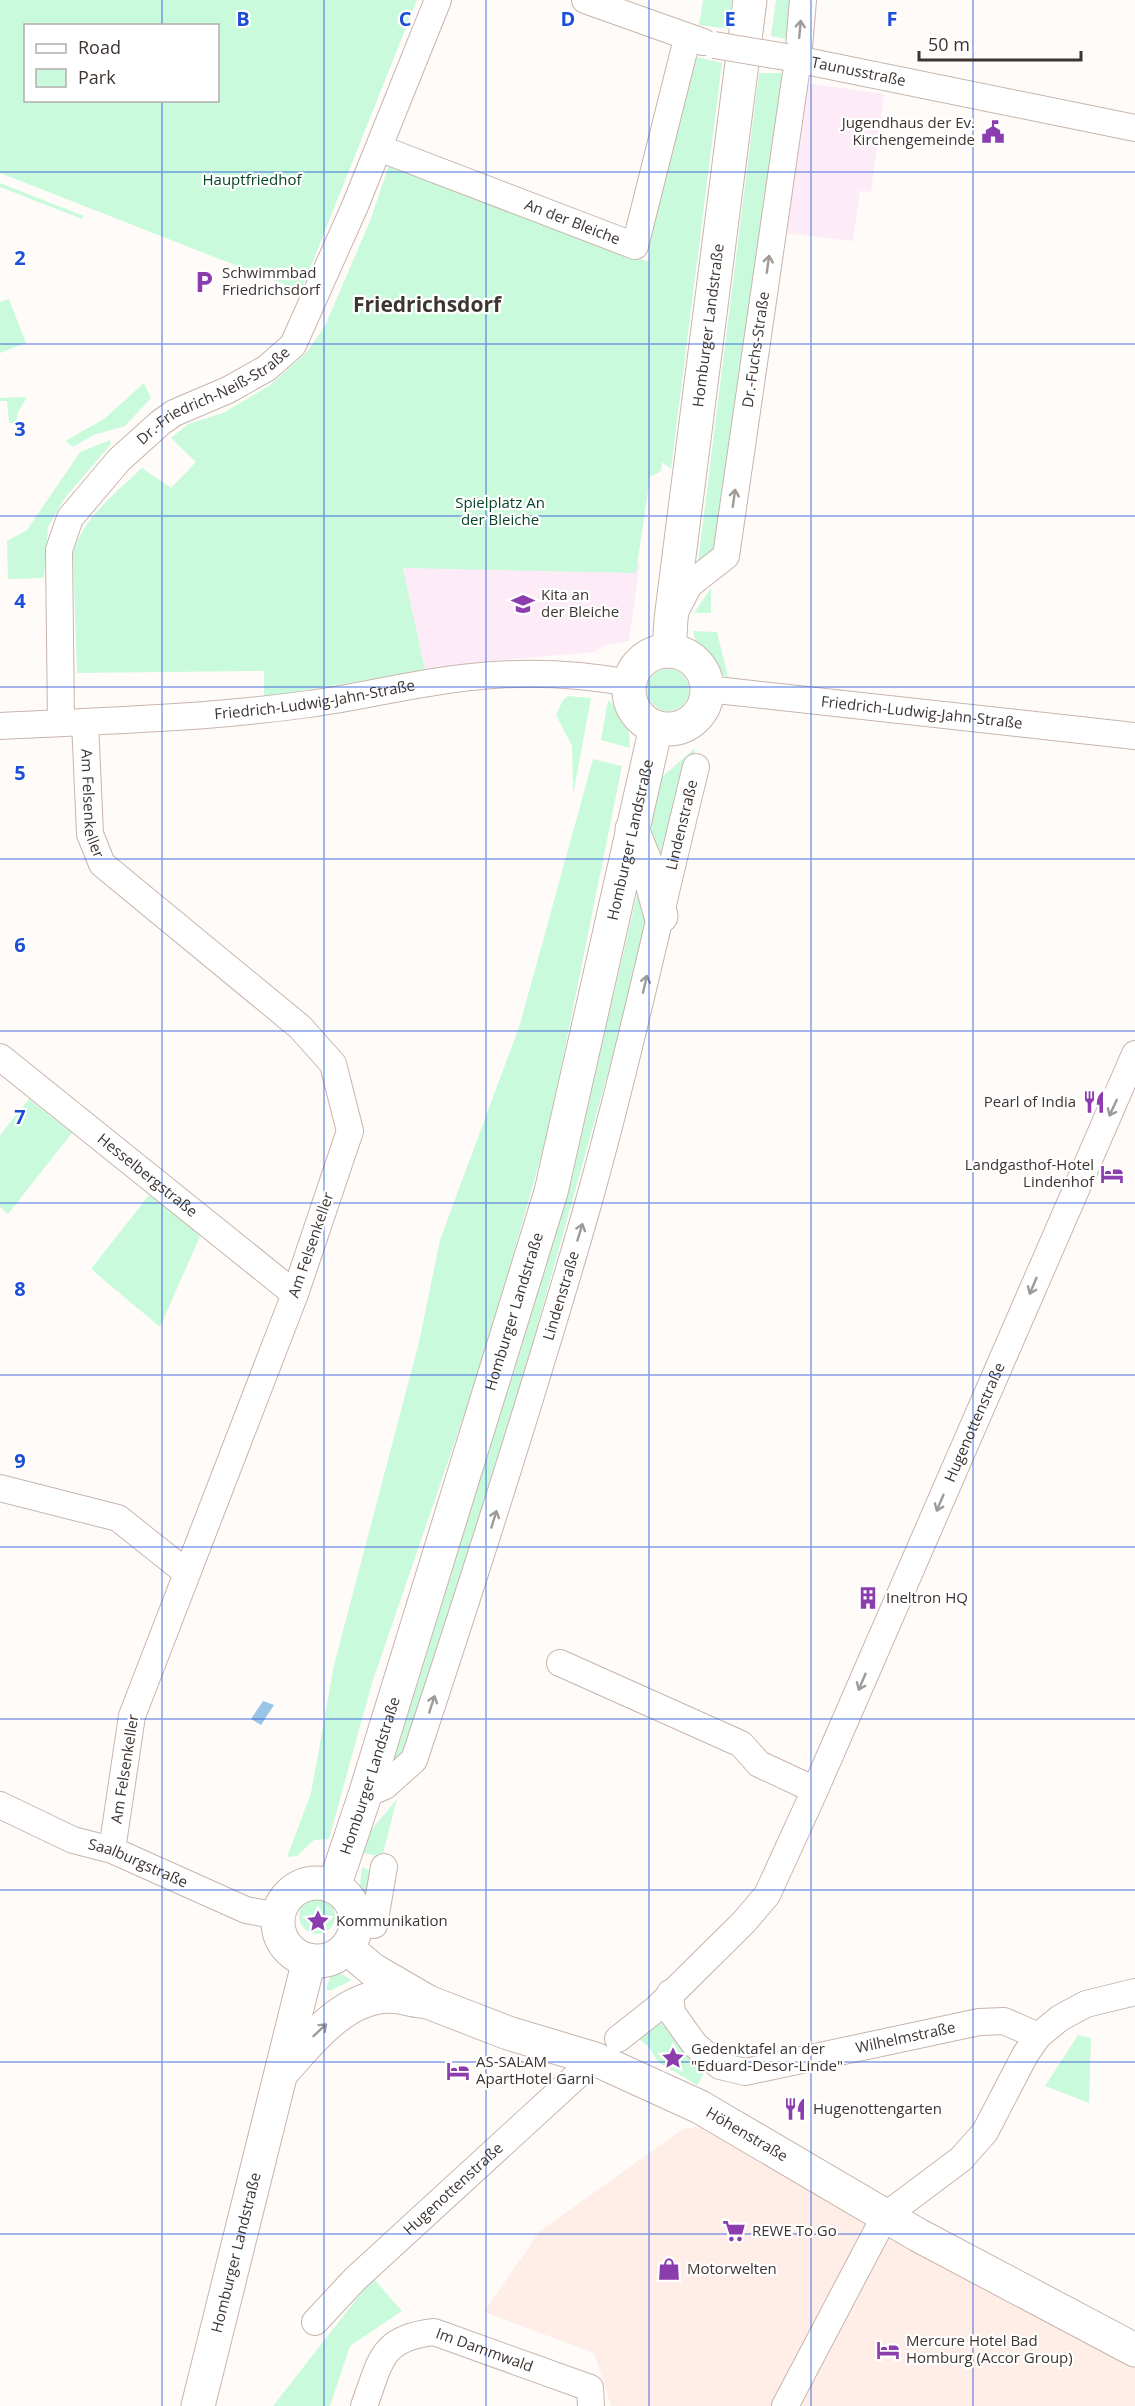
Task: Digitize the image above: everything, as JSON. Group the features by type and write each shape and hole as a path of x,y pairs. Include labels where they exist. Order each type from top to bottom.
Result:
{"street":[{"name":"Dr.-Friedrich-Neiß-Straße","path":"73,722 59,550 70,518 119,460 160,423 174,413 228,390 267,368 293,345 303,327 379,148 438,0"},
{"name":"Taunusstraße","path":"585,0 687,39 792,58 1135,128"},
{"name":"Homburger Landstraße","path":"669,651 671,619 750,0"},
{"name":"Dr.-Fuchs-Straße","path":"671,619 689,585 726,556 792,58 803,0"},
{"name":"An der Bleiche","path":"379,148 634,246 687,39"},
{"path":"669,651 680,653 699,665 707,689 704,707 688,723 667,729 656,727 638,715 632,705 630,684 633,673 648,657 669,651"},
{"name":"Friedrich-Ludwig-Jahn-Straße","path":"0,726 309,704 462,678 526,674 601,678 630,684"},
{"name":"Friedrich-Ludwig-Jahn-Straße","path":"707,689 1135,736"},
{"name":"Am Felsenkeller","path":"73,722 90,834 102,864 300,1027 333,1064 350,1131 295,1294 132,1716 112,1850"},
{"name":"Homburger Landstraße","path":"334,1887 365,1795 551,1192 656,727"},
{"name":"Lindenstraße","path":"365,1795 385,1785 414,1760 490,1530 585,1214 632,1041 696,767"},
{"path":"632,829 648,869 661,916"},
{"name":"Hugenottenstraße","path":"315,2322 355,2278 663,2001 744,1922 766,1895 815,1790 1135,1054"},
{"name":"Hesselbergstraße","path":"0,1058 295,1294"},
{"path":"0,1488 118,1518 187,1573"},
{"path":"560,1663 741,1744 759,1764 815,1790"},
{"name":"Saalburgstraße","path":"0,1805 73,1840 112,1850 246,1910 279,1916"},
{"path":"374,1925 384,1867"},
{"path":"318,1883 334,1887 347,1897 356,1917 356,1928 347,1948 328,1959 309,1959 296,1954 288,1947 279,1927 279,1916 288,1896 297,1889 318,1883"},
{"name":"Höhenstraße","path":"347,1948 373,1970 428,2002 508,2033 607,2049 700,2107 885,2216 1135,2350"},
{"name":"Homburger Landstraße","path":"198,2406 309,1959"},
{"path":"785,2406 885,2216 961,2159 985,2132 1025,2055 1038,2036 1060,2018 1086,2004 1135,1992"},
{"path":"281,2073 321,2028 352,2006 388,1996 428,2002"},
{"name":"Wilhelmstraße","path":"663,2001 694,2045 720,2066 745,2072 979,2022 1004,2021 1038,2036"},
{"name":"Im Dammwald","path":"364,2406 383,2356 394,2344 409,2335 435,2332 590,2388 591,2406"}],"shaded area":[{"path":"807,83 884,94 871,192 860,191 853,241 786,233"},
{"name":"Kita an der Bleiche","path":"460,559 640,563 629,641 602,646 595,652 491,661 425,670 403,568"},
{"path":"702,2126 1135,2365 1135,2406 611,2406 594,2353 484,2312 540,2231 683,2129"}],"green space":[{"name":"Hauptfriedhof","path":"0,0 417,0 301,291 0,173"},
{"path":"703,0 732,0 729,29 699,25"},
{"path":"776,0 795,0 791,32 786,39 771,36"},
{"name":"Spielplatz An der Bleiche","path":"697,57 722,63 671,469 662,462 661,471 650,477 636,573 403,568 425,670 264,697 264,671 77,673 73,553 84,528 101,506 142,468 171,488 196,462 171,438 188,424 223,413 269,386 306,353 325,326 370,221 390,162 649,262 650,239"},
{"path":"759,73 781,73 786,81 715,550 707,561 698,562"},
{"path":"0,183 84,216 82,219 0,187"},
{"path":"9,299 26,343 0,353 0,302"},
{"path":"144,383 151,398 125,426 94,435 73,447 65,441 104,419"},
{"path":"27,397 18,412 16,423 9,423 7,401 0,401 0,398"},
{"path":"110,440 111,444 65,498 48,527 44,578 8,579 7,541 27,530 80,452"},
{"path":"711,588 711,613 694,613"},
{"path":"693,631 717,632 728,677 714,670 704,659"},
{"path":"668,669 683,675 689,690 683,705 668,711 653,705 647,690 653,675"},
{"path":"568,696 591,698 573,796 572,746 556,715 563,700"},
{"path":"608,700 619,710 625,721 630,748 601,740"},
{"path":"695,748 693,765 660,864 651,841 652,812 662,777"},
{"path":"593,759 622,766 548,1132 484,1357 372,1683 329,1839 314,1840 297,1856 287,1857 311,1793 334,1665 419,1342 440,1240 520,1024"},
{"path":"639,886 648,929 531,1349 410,1744 398,1762 387,1761 393,1746 400,1741 567,1195"},
{"path":"29,1099 72,1133 8,1214 0,1207 0,1135"},
{"path":"149,1195 201,1234 160,1327 91,1269"},
{"path":"397,1799 382,1857 363,1853 367,1835"},
{"path":"362,1867 373,1872 366,1909 360,1885"},
{"path":"317,1898 330,1903 335,1916 330,1929 317,1934 304,1929 299,1916 304,1903"},
{"path":"333,1969 352,1980 330,1991 326,1989"},
{"path":"657,2020 708,2067 697,2085 658,2062 649,2047 639,2039"},
{"path":"1078,2035 1091,2038 1089,2103 1045,2086"},
{"path":"373,2278 402,2311 350,2346 330,2406 273,2406"}],"water":[{"path":"263,1701 274,1705 261,1725 251,1719"}],"place":[{"name":"Jugendhaus der Ev. Kirchengemeinde","path":"993,132"},
{"name":"Schwimmbad Friedrichsdorf","path":"204,282"},
{"name":"Kita an der Bleiche","path":"523,604"},
{"name":"Pearl of India","path":"1094,1102"},
{"name":"Landgasthof-Hotel Lindenhof","path":"1112,1174"},
{"name":"Ineltron HQ","path":"868,1598"},
{"name":"Kommunikation","path":"318,1921"},
{"name":"Gedenktafel an der \"Eduard-Desor-Linde\"","path":"673,2058"},
{"name":"AS-SALAM ApartHotel Garni","path":"458,2071"},
{"name":"Hugenottengarten","path":"795,2109"},
{"name":"REWE To Go","path":"734,2231"},
{"name":"Motorwelten","path":"669,2269"},
{"name":"Mercure Hotel Bad Homburg (Accor Group)","path":"888,2350"}],"district":[{"name":"Friedrichsdorf","path":"427,305"}]}
